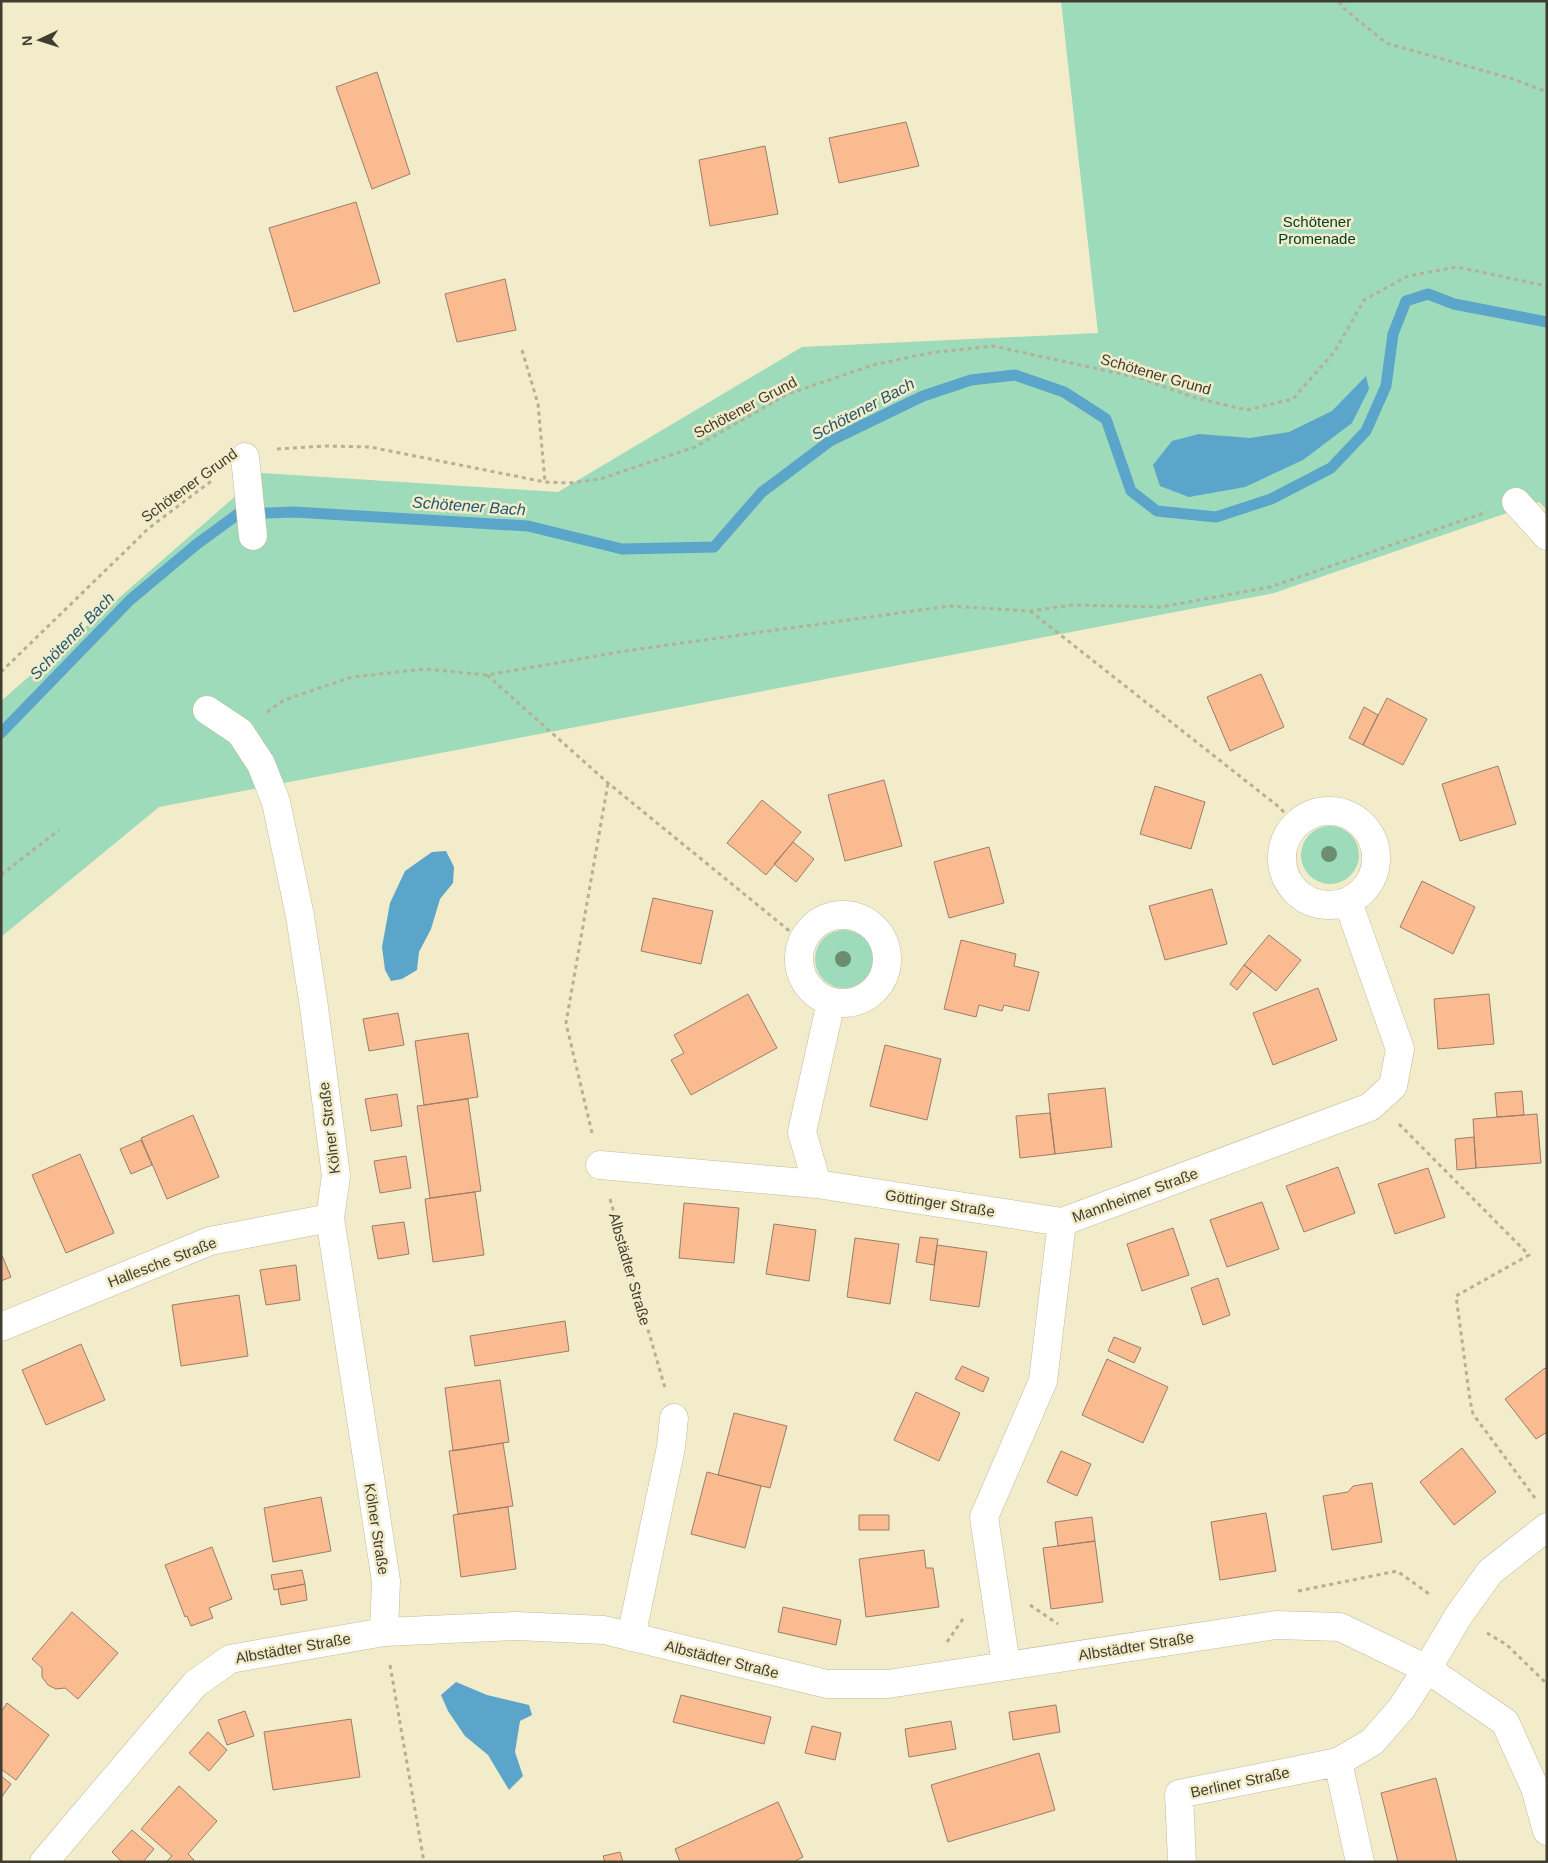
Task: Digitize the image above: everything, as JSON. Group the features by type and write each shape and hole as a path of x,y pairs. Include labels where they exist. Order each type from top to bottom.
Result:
{"street":[{"path":"245,457 253,536"},
{"path":"1516,502 1547,536"},
{"name":"Kölner Straße","path":"207,710 240,732 261,764 276,802 300,916 336,1176 330,1218 386,1581 384,1632"},
{"path":"1322,811 1338,812 1352,817 1364,827 1372,840 1376,856 1374,871 1367,885 1357,896 1348,902 1328,905 1312,902 1299,894 1289,882 1283,868 1282,853 1286,838 1296,825 1308,816 1322,811"},
{"name":"Mannheimer Straße","path":"1006,1665 984,1517 1043,1381 1062,1222 1370,1107 1393,1086 1400,1049 1348,902"},
{"path":"835,916 850,916 863,920 875,929 883,941 887,954 886,968 881,982 872,993 859,1000 845,1003 831,1002 815,993 804,978 799,960 803,942 810,930 822,921 835,916"},
{"path":"817,1184 802,1132 831,1002"},
{"name":"Göttinger Straße","path":"600,1165 817,1184 1062,1222"},
{"name":"Hallesche Straße","path":"1,1327 210,1241 330,1218"},
{"path":"631,1636 670,1447 674,1418"},
{"name":"Berliner Straße","path":"1182,1862 1179,1794 1338,1762 1372,1742 1401,1709 1428,1669 1459,1615 1490,1572 1547,1527"},
{"name":"Albstädter Straße","path":"44,1862 195,1684 230,1658 384,1632 516,1626 604,1630 827,1684 888,1684 1276,1624 1340,1627 1428,1669 1505,1722 1535,1788 1547,1831"},
{"path":"1338,1762 1360,1862"}],"path":[{"path":"1340,1 1341,6 1386,43 1513,79 1547,92"},
{"name":"Schötener Grund","path":"1,672 149,528 245,457 261,451 327,446 370,447 545,482 569,483 600,479 695,447 788,394 873,365 929,353 993,346 1140,378 1196,398 1247,410 1294,398 1335,351 1364,300 1408,276 1457,267 1547,286"},
{"path":"522,350 538,404 545,482"},
{"path":"240,732 284,700 352,676 425,669 487,675 624,651 949,606 1030,611 1073,605 1161,607 1270,587 1516,502"},
{"path":"1030,611 1279,807 1296,825"},
{"path":"487,675 608,783 803,942"},
{"name":"Albstädter Straße","path":"608,783 566,1023 600,1165 674,1418"},
{"path":"1,875 59,830"},
{"path":"1377,1102 1529,1255 1456,1296 1473,1414 1535,1500"},
{"path":"384,1632 424,1862"}],"green space":[{"name":"Schötener Promenade","path":"1061,1 1547,1 1547,510 1539,502 1274,593 159,807 1,937 1,701 262,473 558,492 802,347 1098,333"},
{"path":"1330,826 1341,828 1354,839 1359,855 1357,866 1346,879 1330,884 1319,882 1306,871 1301,855 1303,844 1314,831"},
{"path":"844,930 855,932 868,943 873,959 871,970 860,983 844,988 833,986 820,975 815,959 817,948 828,935"}],"water":[{"path":"1366,376 1369,389 1352,423 1303,460 1245,487 1189,497 1160,486 1153,465 1172,441 1199,434 1250,438 1289,432 1332,411"},
{"path":"446,851 454,867 453,883 440,899 431,929 419,952 417,970 402,979 391,981 385,970 382,947 390,903 405,871 432,852"},
{"path":"456,1682 487,1695 529,1705 532,1715 520,1721 515,1752 523,1776 509,1790 488,1755 465,1736 448,1711 441,1695"}],"building":[{"path":"377,72 410,174 372,189 336,87"},
{"path":"906,122 919,166 839,183 829,138"},
{"path":"765,146 778,214 710,226 699,160"},
{"path":"356,202 380,283 294,312 269,228"},
{"path":"505,279 516,330 457,342 445,294"},
{"path":"1261,674 1284,727 1230,751 1207,697"},
{"path":"1387,698 1427,719 1403,765 1363,745"},
{"path":"1364,707 1378,715 1363,745 1349,738"},
{"path":"1498,766 1516,824 1460,841 1442,784"},
{"path":"884,780 902,846 845,861 828,795"},
{"path":"1155,786 1205,802 1191,849 1140,834"},
{"path":"762,800 801,832 766,875 727,843"},
{"path":"793,842 814,859 796,882 774,864"},
{"path":"989,847 1004,903 949,918 934,862"},
{"path":"1422,881 1475,907 1453,954 1400,927"},
{"path":"1212,889 1227,944 1165,960 1149,906"},
{"path":"653,898 713,911 701,964 641,951"},
{"path":"1269,935 1301,960 1276,991 1244,965"},
{"path":"961,940 1016,954 1014,966 1039,972 1029,1011 1004,1005 1002,1011 979,1005 976,1017 944,1009"},
{"path":"1244,965 1252,971 1237,990 1230,984"},
{"path":"1318,988 1337,1040 1273,1065 1253,1013"},
{"path":"748,994 777,1048 691,1095 671,1060 684,1053 674,1035"},
{"path":"1489,994 1494,1044 1438,1049 1434,999"},
{"path":"398,1013 404,1045 369,1051 363,1019"},
{"path":"468,1033 478,1097 424,1105 415,1041"},
{"path":"885,1045 941,1059 927,1120 870,1106"},
{"path":"1105,1088 1112,1147 1055,1154 1048,1094"},
{"path":"1522,1091 1524,1115 1497,1117 1495,1093"},
{"path":"397,1094 402,1126 371,1131 365,1099"},
{"path":"468,1099 481,1191 430,1198 417,1106"},
{"path":"1050,1113 1055,1154 1020,1158 1016,1116"},
{"path":"1537,1114 1541,1163 1476,1168 1473,1119"},
{"path":"193,1115 219,1177 167,1199 141,1138"},
{"path":"1474,1137 1476,1168 1457,1170 1455,1139"},
{"path":"141,1140 152,1165 131,1174 120,1149"},
{"path":"80,1154 114,1233 66,1253 32,1175"},
{"path":"406,1156 411,1188 380,1193 374,1161"},
{"path":"1338,1167 1355,1213 1304,1232 1286,1186"},
{"path":"1428,1168 1445,1217 1395,1234 1378,1184"},
{"path":"475,1192 484,1255 433,1262 425,1199"},
{"path":"1262,1202 1279,1249 1227,1267 1210,1220"},
{"path":"684,1203 739,1208 734,1263 679,1258"},
{"path":"404,1222 409,1254 378,1259 372,1226"},
{"path":"774,1224 816,1230 809,1281 766,1274"},
{"path":"1173,1228 1189,1275 1142,1291 1127,1244"},
{"path":"920,1237 938,1239 934,1265 916,1262"},
{"path":"855,1238 899,1244 890,1304 847,1297"},
{"path":"937,1245 987,1252 979,1307 930,1300"},
{"path":"1,1253 11,1277 1,1281"},
{"path":"296,1265 300,1300 266,1305 260,1270"},
{"path":"1218,1278 1230,1315 1203,1325 1191,1288"},
{"path":"239,1295 248,1356 181,1366 172,1305"},
{"path":"565,1321 569,1351 475,1366 470,1336"},
{"path":"1114,1337 1141,1348 1134,1363 1108,1351"},
{"path":"81,1344 105,1400 46,1425 22,1370"},
{"path":"1107,1359 1168,1387 1143,1443 1082,1415"},
{"path":"962,1366 989,1378 983,1392 955,1379"},
{"path":"1545,1368 1547,1371 1547,1432 1536,1439 1505,1399"},
{"path":"500,1380 509,1442 453,1451 445,1388"},
{"path":"916,1392 960,1413 939,1461 894,1440"},
{"path":"734,1413 787,1426 770,1488 718,1475"},
{"path":"503,1443 513,1506 458,1514 449,1451"},
{"path":"1462,1448 1496,1492 1454,1525 1420,1482"},
{"path":"1061,1451 1091,1464 1077,1496 1047,1482"},
{"path":"707,1472 761,1486 745,1548 691,1534"},
{"path":"1372,1483 1382,1542 1332,1550 1323,1496 1348,1492 1353,1486"},
{"path":"321,1497 331,1551 273,1562 264,1508"},
{"path":"508,1507 516,1569 461,1577 453,1515"},
{"path":"1266,1513 1276,1571 1220,1580 1211,1522"},
{"path":"859,1515 889,1515 889,1530 859,1530"},
{"path":"1092,1517 1095,1541 1058,1546 1055,1522"},
{"path":"1095,1541 1103,1602 1051,1609 1043,1548"},
{"path":"212,1547 232,1599 209,1608 213,1618 191,1626 187,1616 185,1617 165,1565"},
{"path":"924,1550 926,1568 933,1568 939,1607 866,1617 859,1559"},
{"path":"302,1570 305,1584 274,1590 271,1575"},
{"path":"305,1584 307,1600 281,1605 278,1589"},
{"path":"783,1607 841,1620 836,1645 778,1632"},
{"path":"72,1612 118,1653 78,1699 65,1688 56,1689 48,1685 42,1677 42,1668 32,1659"},
{"path":"681,1695 771,1717 764,1744 673,1722"},
{"path":"7,1703 49,1735 16,1780 1,1769 1,1712"},
{"path":"1056,1705 1060,1732 1013,1740 1009,1712"},
{"path":"245,1711 254,1736 227,1745 218,1720"},
{"path":"351,1719 360,1777 273,1790 264,1732"},
{"path":"951,1721 956,1749 909,1757 905,1729"},
{"path":"812,1726 841,1733 835,1760 805,1753"},
{"path":"208,1732 227,1750 209,1771 189,1753"},
{"path":"1039,1753 1055,1810 948,1842 931,1785"},
{"path":"1,1776 11,1784 1,1798"},
{"path":"1436,1778 1457,1862 1398,1862 1381,1793"},
{"path":"179,1786 217,1821 188,1854 194,1860 192,1862 168,1862 172,1856 141,1829"},
{"path":"778,1802 803,1857 793,1862 680,1862 675,1849"},
{"path":"132,1830 154,1849 143,1862 122,1862 112,1852"},
{"path":"620,1852 623,1862 605,1862 603,1856"}],"waterway":[{"name":"Schötener Bach","path":"1,733 130,600 197,544 238,514 294,512 528,526 622,549 714,547 762,492 830,441 923,396 971,380 1015,375 1064,392 1106,419 1131,491 1157,511 1216,517 1271,499 1331,468 1366,431 1386,386 1393,334 1406,301 1428,294 1454,304 1547,322"}]}
